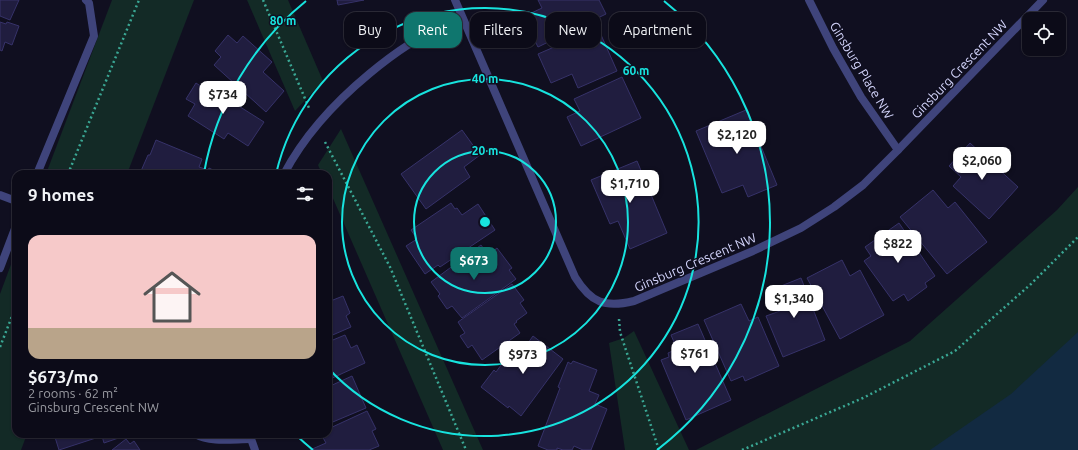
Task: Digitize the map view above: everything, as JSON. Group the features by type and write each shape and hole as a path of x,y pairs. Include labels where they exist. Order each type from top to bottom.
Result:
{"street":[{"path":"39,170 94,36 89,3 86,0"},
{"name":"Ginsburg Crescent NW","path":"455,0 460,12"},
{"name":"Ginsburg Place NW","path":"809,0 833,48 861,97 898,150"},
{"name":"Ginsburg Crescent NW","path":"462,18 575,278 589,296 600,303 617,305 634,301 662,290 746,254 801,228 834,207 863,184 898,150 1043,0"},
{"path":"286,170 316,125 352,88 390,56 404,48"},
{"path":"0,195 12,200"},
{"path":"0,268 12,236"},
{"path":"201,438 212,440 237,438"},
{"path":"250,438 255,450"}],"path":[{"path":"70,170 139,0"},
{"path":"263,0 316,125 390,267 466,450"},
{"path":"742,450 863,398 955,351 1031,284 1078,237"},
{"path":"617,305 620,332 659,450"},
{"path":"0,347 12,316"}],"green space":[{"path":"112,0 194,0 129,170 48,170"},
{"path":"247,0 288,0 323,81 295,111"},
{"path":"341,129 483,450 443,450 332,196 332,170 320,170 318,165"},
{"path":"1078,187 1078,450 696,450 910,341 1057,210"},
{"path":"12,262 12,438 26,438 21,450 0,450 0,294"},
{"path":"634,331 689,450 625,450 609,343 624,338"}],"water":[{"path":"1078,332 1078,450 930,450 1011,394"}],"building":[{"path":"0,0 19,0 10,20 0,16"},
{"path":"337,0 364,0 338,5"},
{"path":"538,0 599,0 606,14 601,16 601,12 545,12 545,44 538,47 537,12 534,12 542,8"},
{"path":"0,22 6,24 7,22 19,26 12,45 5,42 2,51 0,50"},
{"path":"228,35 237,43 243,36 272,62 263,72 284,91 266,112 214,65 221,57 215,51"},
{"path":"601,35 617,71 578,88 572,74 551,83 538,54 552,48 601,48"},
{"path":"622,77 641,118 581,146 567,117 580,111 574,99"},
{"path":"196,83 205,89 207,86 264,122 248,146 228,133 224,139 188,116 195,104 186,99"},
{"path":"746,110 777,185 748,197 743,185 722,193 696,131"},
{"path":"462,130 480,155 464,167 470,177 426,209 401,174"},
{"path":"156,140 202,159 199,167 208,170 141,170 148,155 150,155"},
{"path":"970,143 1018,187 989,219 953,186 961,177 949,166"},
{"path":"637,161 667,233 630,249 618,221 610,224 591,180"},
{"path":"933,190 948,208 955,202 987,242 947,274 900,217"},
{"path":"451,203 462,215 478,204 495,230 440,267 438,265 425,274 406,246 417,239 411,230"},
{"path":"899,223 935,276 925,283 927,287 908,301 904,294 893,301 864,261 871,256 865,247"},
{"path":"481,245 488,255 497,248 512,268 509,270 516,279 462,318 452,306 447,309 438,296 440,294 431,282"},
{"path":"842,260 850,276 860,270 884,315 840,339 807,278"},
{"path":"801,278 825,340 783,357 766,316 780,311 771,290"},
{"path":"512,284 524,300 520,303 527,313 514,324 520,333 482,360 472,345 468,348 460,336 465,333 458,322"},
{"path":"343,296 350,313 346,316 351,327 332,335 332,300"},
{"path":"741,304 749,321 758,317 779,366 745,381 743,376 731,381 704,320"},
{"path":"698,324 731,400 686,420 661,360 669,357 668,353 677,349 671,335"},
{"path":"345,335 351,348 357,345 365,363 332,378 332,340"},
{"path":"533,336 563,359 521,416 481,387 494,370 496,372 515,346 522,351"},
{"path":"573,361 597,370 589,391 599,395 595,404 607,409 591,450 583,450 574,446 572,450 557,448 557,450 548,450 538,446 560,388 558,387 568,362 571,364"},
{"path":"352,376 366,408 332,422 332,385"},
{"path":"367,411 376,429 372,431 379,446 369,450 310,450 326,443 323,438 332,438 332,427"},
{"path":"55,438 96,438 59,450"},
{"path":"103,438 118,438 104,443"},
{"path":"126,439 130,444 134,441 140,450 112,450"}]}
